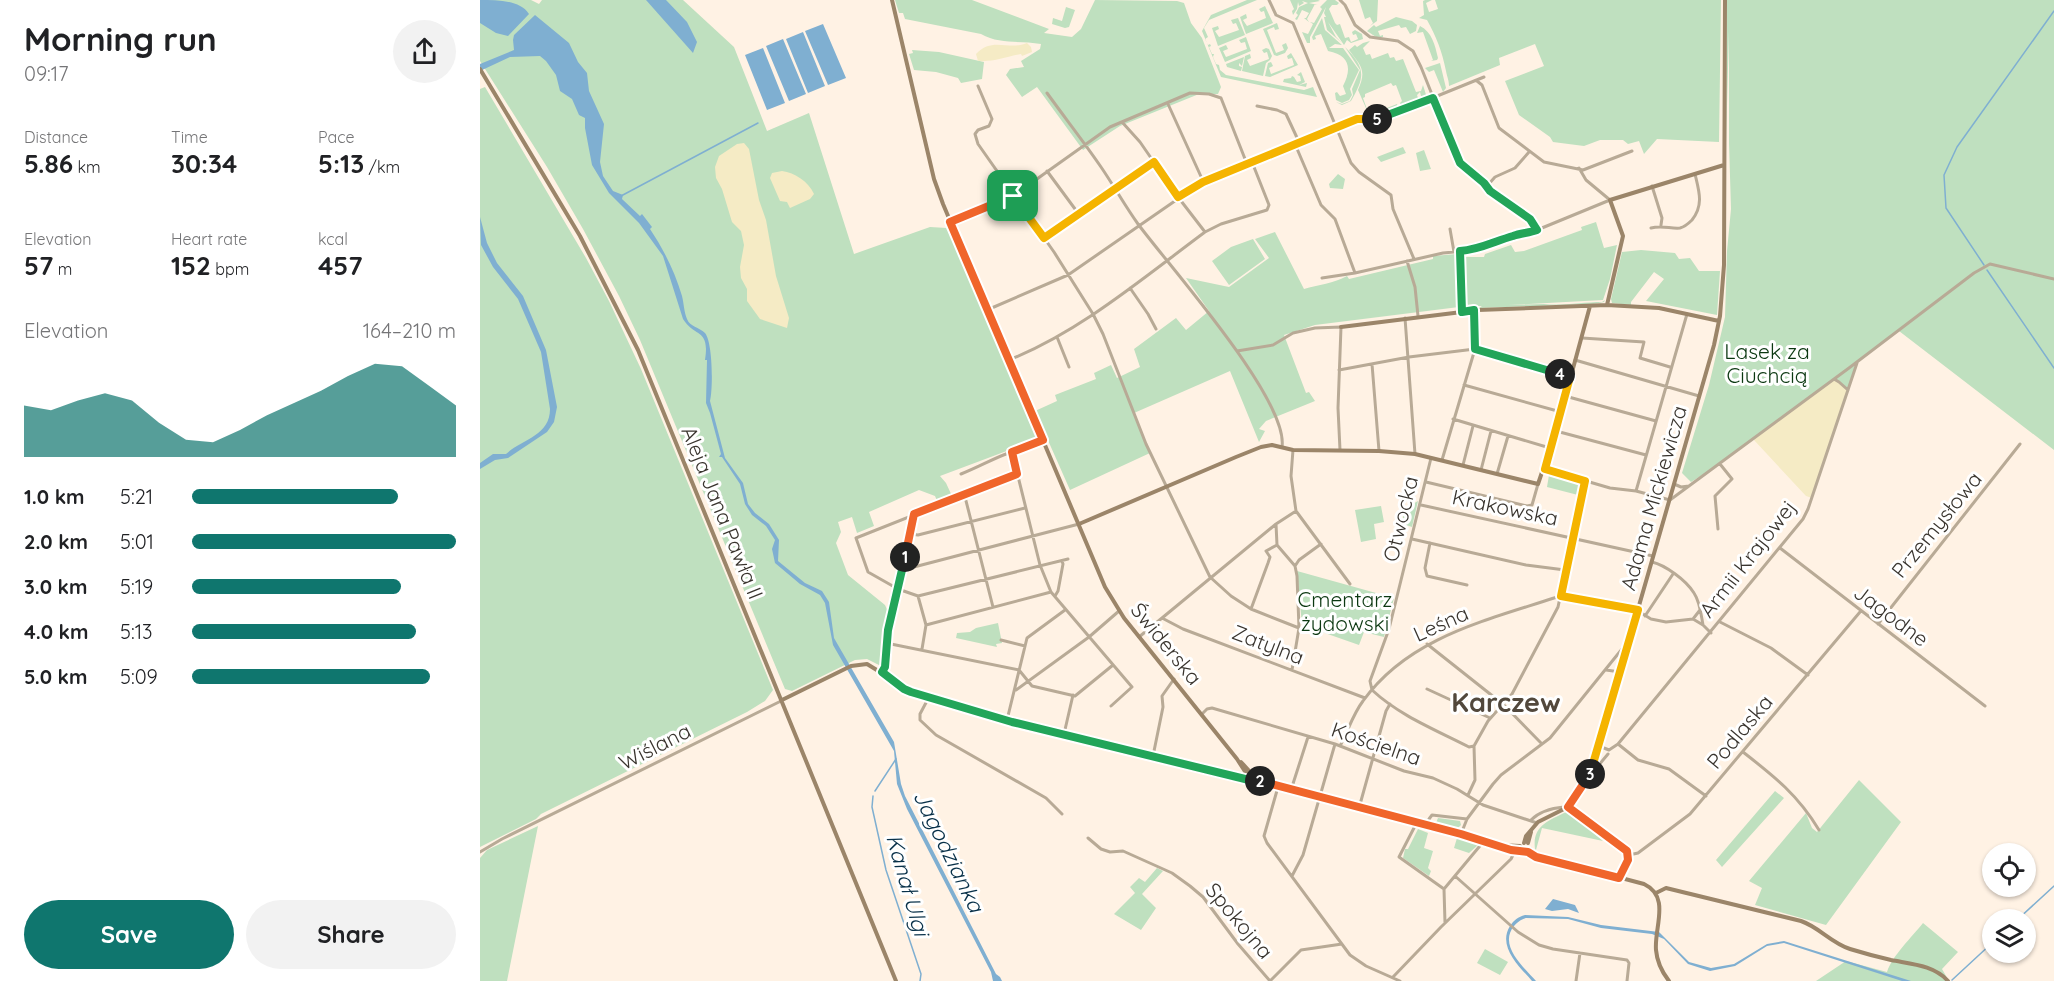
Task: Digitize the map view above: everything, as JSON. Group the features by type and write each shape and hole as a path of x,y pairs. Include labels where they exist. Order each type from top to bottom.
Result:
{"street":[{"name":"Świderska","path":"892,0 934,177 950,222 1105,587 1119,612 1249,775"},
{"path":"1269,0 1276,15 1293,23 1353,166 1390,195 1393,209 1413,259"},
{"path":"1340,0 1355,25 1370,37 1400,42 1413,51 1459,162 1490,191 1530,219 1537,230"},
{"name":"Adama Mickiewicza","path":"1526,843 1537,823 1568,807 1592,769 1700,396 1719,321 1724,265 1725,0"},
{"name":"Aleja Jana Pawła II","path":"480,69 580,236 629,331 667,418 895,980"},
{"path":"987,310 1068,275 1178,197 1203,182 1357,119 1381,118 1484,77"},
{"path":"1474,81 1481,82 1499,128 1544,162 1583,170 1632,151"},
{"path":"978,86 992,123 978,130 975,134 976,139 1093,314 1146,444 1210,577 1231,596 1251,609 1299,628"},
{"path":"1047,93 1139,225 1251,371 1278,420 1282,447"},
{"path":"950,222 1013,196 1110,127 1190,93 1209,94 1221,98 1247,164"},
{"path":"1168,104 1203,182"},
{"path":"1257,106 1279,110 1287,114 1318,200 1335,219 1355,273"},
{"path":"1122,122 1140,142 1205,232"},
{"path":"1487,186 1495,177 1515,168 1529,152"},
{"path":"1044,238 1154,162"},
{"path":"1009,360 1057,337 1093,314 1205,232 1221,224 1268,209 1269,205 1252,162"},
{"path":"1322,278 1355,273 1413,259 1475,250 1515,235 1537,230 1610,200 1724,165"},
{"path":"1579,168 1586,180 1610,200 1623,236 1607,305"},
{"path":"1047,171 1078,214"},
{"path":"1651,228 1661,226 1680,228 1689,223 1700,210 1695,174"},
{"path":"1652,186 1662,218 1661,226"},
{"path":"1450,230 1454,252"},
{"path":"1460,251 1462,312"},
{"path":"1407,261 1415,287 1418,316"},
{"path":"1545,469 1610,488 1636,491 1670,500 1987,265 2054,279"},
{"path":"1130,288 1156,329"},
{"path":"1237,351 1273,345 1293,333 1304,331 1474,310 1607,305 1659,308 1719,321"},
{"path":"1426,482 1527,506 1532,505 1545,469 1590,306"},
{"path":"1442,460 1475,349 1474,310"},
{"path":"1636,491 1687,314"},
{"name":"Otwocka","path":"1406,318 1415,454"},
{"path":"1340,450 1341,327"},
{"path":"1057,337 1069,367"},
{"path":"1582,338 1644,342 1640,358 1670,367"},
{"path":"1339,370 1409,357 1475,349 1570,377"},
{"path":"1575,360 1700,396"},
{"name":"Armii Krajowej","path":"1599,746 1609,750 1618,744 1803,519 1858,361"},
{"path":"1372,364 1379,451"},
{"path":"1834,379 1848,390"},
{"path":"1464,385 1561,412"},
{"path":"1565,396 1656,421"},
{"path":"1453,419 1550,448"},
{"path":"1463,465 1473,426"},
{"path":"1556,430 1646,456"},
{"path":"1480,470 1491,431"},
{"path":"1497,474 1508,436"},
{"path":"961,474 993,458 1043,440"},
{"name":"Przemysłowa","path":"1878,624 2020,444"},
{"path":"904,563 914,567 1079,524 1261,447 1272,445 1293,450 1379,451 1415,454 1538,484"},
{"path":"1293,450 1291,476 1296,511 1350,584"},
{"path":"1012,452 1040,565 1051,592 1132,687 1111,706"},
{"name":"Otwocka","path":"1372,690 1370,681 1389,629 1431,457"},
{"path":"1718,529 1715,496 1732,479 1720,464"},
{"path":"1017,474 964,493 856,538 868,573 898,589 918,596 1068,559"},
{"path":"1468,795 1475,780 1474,746 1490,718 1504,705 1524,674 1558,607 1585,481"},
{"path":"1674,486 1691,486"},
{"path":"1674,486 1678,492 1683,492"},
{"path":"964,493 993,607"},
{"name":"Krakowska","path":"1420,505 1572,538 1652,559 1694,593 1703,624"},
{"path":"910,534 918,535 1026,508"},
{"path":"1139,637 1276,524 1296,511"},
{"path":"914,514 886,643 885,667 882,672 904,689 1007,720 1241,778 1249,775 1278,787 1519,849 1525,853 1529,851"},
{"path":"1276,524 1276,545 1295,566"},
{"path":"1412,539 1526,565 1565,570"},
{"path":"1430,543 1425,568 1427,576 1467,585"},
{"path":"1292,670 1299,628 1295,566 1299,560 1321,544"},
{"path":"1251,609 1270,557 1266,551 1276,545"},
{"name":"Jagodne","path":"1780,548 1860,612 1985,706"},
{"path":"1054,597 1058,591 1062,561"},
{"path":"1645,616 1673,574"},
{"path":"926,625 1051,592"},
{"path":"918,596 926,625 922,649"},
{"path":"1561,596 1638,610 1645,616 1666,622 1693,619 1703,624 1711,633"},
{"name":"Leśna","path":"1340,746 1365,698 1397,664 1427,644 1490,619 1561,596"},
{"path":"1007,720 1027,638 1065,610"},
{"path":"1693,619 1700,610"},
{"path":"1015,690 1089,637 1119,612"},
{"name":"Podlaska","path":"1629,855 1638,853 1680,823 1706,796 1860,612"},
{"name":"Zatylna","path":"1162,618 1184,629 1365,698"},
{"path":"1720,622 1771,648 1808,675"},
{"path":"1001,640 1025,646"},
{"path":"886,643 1019,670 1032,686 1076,696 1113,665"},
{"path":"1427,644 1504,705 1542,744"},
{"path":"1461,834 1478,802 1501,775 1550,738 1622,649 1628,647"},
{"name":"Wiślana","path":"480,852 844,669 867,664 882,672"},
{"path":"1604,671 1621,672"},
{"path":"1153,756 1163,707 1162,696 1174,679"},
{"path":"1427,689 1490,718"},
{"path":"1372,690 1390,704 1424,724 1469,747 1474,746"},
{"path":"1065,734 1073,695"},
{"path":"929,697 920,714 923,725 936,735 1046,798 1062,814"},
{"path":"1359,808 1386,711 1390,704"},
{"name":"Kościelna","path":"1202,714 1212,708 1335,744 1404,771 1433,778 1478,802 1537,823"},
{"path":"1292,790 1308,737"},
{"path":"1292,877 1303,855 1335,744"},
{"path":"1618,744 1638,760 1669,769 1706,796"},
{"path":"1743,752 1784,784 1808,811 1819,830"},
{"path":"1592,769 1598,766 1608,754"},
{"path":"1278,787 1264,836 1267,843 1350,955 1366,966 1400,981"},
{"path":"1531,820 1554,808 1568,807 1626,850 1629,855 1619,878"},
{"path":"1431,826 1429,819 1432,815 1467,819"},
{"path":"1416,822 1399,857 1444,890"},
{"name":"Spokojna","path":"1088,838 1104,850 1123,851 1172,873 1190,886 1203,897 1238,944 1270,981"},
{"path":"1445,923 1444,890 1484,841"},
{"path":"1393,977 1526,843 1534,856 1644,884 1656,893 1660,907 1656,940 1658,960 1670,981"},
{"path":"1455,876 1528,939 1553,949 1627,960 1629,963 1627,981"},
{"path":"1656,893 1666,888 1802,922 1811,925 1832,941 1849,949 1922,966 1942,974 1948,981"},
{"path":"1270,981 1301,950 1342,944"},
{"path":"1576,981 1580,953"}],"green space":[{"path":"480,0 531,0 539,4 542,0 683,0 734,47 767,131 809,113 854,254 930,227 947,228 1007,361 1039,439 940,476 952,496 938,503 935,496 919,490 869,512 874,526 857,533 852,517 838,522 841,532 836,543 848,575 885,605 889,614 881,666 867,659 855,660 792,691 785,689 640,340 619,296 547,167 480,61"},
{"path":"895,0 972,0 1049,29 1044,33 1072,37 1081,29 1095,0 1177,1 1184,3 1191,23 1202,38 1221,87 1218,94 1199,94 1120,126 1083,150 1037,87 1022,97 1006,75 1010,69 1024,67 1021,61 1040,49 1041,44 996,40 981,34 905,19 903,13 899,13"},
{"path":"1247,0 1257,0 1209,20 1204,28 1208,37 1205,39 1202,31 1211,15"},
{"path":"1290,0 1320,1 1309,3 1315,4 1307,19 1309,22 1304,18 1309,13 1302,10 1297,20 1295,19 1299,7 1308,3 1302,1 1304,3 1299,6 1298,2 1293,15 1294,9"},
{"path":"1327,0 1335,0 1339,3 1332,5 1329,9 1335,23 1340,24 1345,38 1349,37 1351,42 1358,39 1352,32 1355,30 1362,34 1363,39 1351,43 1347,40 1344,45 1328,22 1342,43 1327,30 1324,17 1326,17 1324,13 1326,7 1310,37 1310,43 1307,43 1302,32 1308,34 1313,24 1310,22 1314,23 1322,9 1320,7"},
{"path":"1359,0 1378,0 1377,21 1370,26 1373,23 1370,17 1365,19"},
{"path":"1432,0 1426,3 1429,12 1438,9 1435,0 1721,0 1719,142 1657,139 1644,154 1639,141 1628,144 1623,140 1600,140 1584,146 1553,142 1550,137 1519,115 1505,81 1544,66 1535,44 1499,58 1500,65 1449,86 1436,38 1427,20 1419,18 1424,15 1423,1"},
{"name":"Lasek za Ciuchcią","path":"1727,0 2054,0 2054,450 1899,331 1858,361 1848,390 1834,379 1720,464 1691,482 1682,473 1709,385 1725,317 1731,209 1729,31 1726,143"},
{"path":"1265,6 1273,23 1246,34 1240,17 1246,14 1247,18 1243,20 1247,26 1266,18 1264,11 1261,12 1259,9"},
{"path":"1066,7 1075,10 1069,27 1052,24 1053,18 1062,21"},
{"path":"1396,17 1412,21 1417,25 1416,31 1410,34 1406,27 1401,28 1399,25 1378,31 1383,37 1376,37 1367,31 1374,25 1376,27"},
{"path":"1238,18 1245,35 1218,46 1212,28 1218,26 1219,29 1215,31 1219,37 1239,30 1236,23 1233,24 1231,20"},
{"path":"1322,18 1325,30 1342,45 1335,44 1329,48 1343,48 1359,70 1350,89 1352,95 1349,100 1342,103 1336,100 1335,93 1337,92 1340,96 1346,94 1343,86 1348,74 1345,59 1328,51 1321,34 1315,36 1316,39 1313,40 1312,37"},
{"path":"1277,23 1279,29 1275,30 1274,27 1267,30 1276,53 1284,50 1282,45 1286,43 1288,48 1285,53 1277,56 1274,55 1263,29"},
{"path":"1420,26 1432,39 1436,48 1437,60 1431,61 1433,60 1423,32 1417,33"},
{"path":"1246,37 1251,51 1225,62 1219,48 1226,45 1228,49 1223,51 1226,57 1247,49 1245,42 1241,43 1239,40"},
{"path":"1370,41 1363,48 1366,55 1370,54 1372,59 1388,53 1390,58 1394,57 1396,61 1403,59 1416,92 1421,91 1423,85 1427,98 1422,100 1420,92 1417,95 1419,101 1406,107 1404,103 1405,107 1402,108 1396,85 1393,86 1391,83 1365,94 1363,98 1369,115 1358,90 1362,78 1361,68 1349,50 1355,45 1357,47"},
{"path":"1207,43 1211,46 1209,47 1214,54 1216,64 1226,75 1304,90 1313,87 1317,97 1221,77"},
{"path":"1345,47 1360,67 1361,79 1351,101 1342,105 1336,102 1342,104 1350,101 1360,70"},
{"path":"1266,48 1272,56 1266,63 1263,76 1242,71 1245,56 1250,54 1251,58 1247,60 1250,66 1269,59 1267,52 1264,53 1262,50"},
{"path":"912,50 939,52 984,62 982,79 961,83 958,78 936,72 914,70 909,54 913,53"},
{"path":"1291,53 1298,65 1270,77 1265,76 1268,63 1271,62 1273,66 1269,68 1271,74 1294,65 1292,58 1288,59 1287,56"},
{"path":"1244,57 1242,66 1239,63 1242,67 1241,71 1227,67 1226,64"},
{"path":"1440,63 1446,88 1443,92 1434,70 1429,72 1425,68"},
{"path":"1301,72 1305,82 1299,85 1307,83 1306,87 1283,82 1284,79 1292,76 1297,82 1301,81 1300,76 1297,75"},
{"path":"485,87 609,301 641,369 773,690 765,701 747,712 541,814 536,819 480,847 480,89"},
{"path":"1397,104 1399,110 1385,112 1382,116 1380,113 1369,115"},
{"path":"1403,147 1406,153 1381,162 1377,157"},
{"path":"1424,150 1431,169 1420,171 1416,153"},
{"path":"1338,174 1345,179 1343,189 1330,188 1329,184"},
{"path":"1596,222 1604,248 1617,245 1603,300 1508,305 1565,304 1605,300 1604,302 1593,304 1479,308 1482,306 1469,306 1466,303 1462,257 1484,257 1485,254 1511,245 1515,252 1524,251 1582,230 1581,227"},
{"path":"1275,232 1304,289 1347,276 1349,279 1433,259 1433,256 1457,254 1459,307 1315,325 1284,335 1306,393 1309,392 1315,401 1266,421 1259,429 1265,431 1259,442 1230,371 1134,413 1150,453 1070,490 1035,411 1057,401 1055,395 1096,379 1094,373 1111,365 1117,378 1140,367 1134,349 1176,318 1186,330 1209,311 1186,278 1229,287 1269,258 1255,239"},
{"path":"1253,239 1265,259 1229,285 1212,261 1231,247"},
{"path":"1641,250 1675,253 1679,259 1690,258 1699,271 1720,271 1717,315 1646,301 1664,279 1654,272 1631,305 1612,303 1622,252"},
{"path":"1549,475 1579,483 1581,485 1578,495 1547,487"},
{"path":"1418,501 1412,527 1403,524 1403,515 1407,513 1406,508"},
{"path":"1381,506 1384,522 1374,524 1376,539 1361,542 1355,510"},
{"name":"Cmentarz żydowski","path":"1297,571 1394,598 1384,637 1364,632 1359,645 1302,625"},
{"path":"998,623 1002,643 996,644 997,647 956,638 957,633 970,632 976,628"},
{"path":"1859,780 1901,822 1826,925 1755,905 1762,888 1749,881 1806,813 1812,828 1817,832"},
{"path":"1775,791 1784,798 1722,867 1716,860"},
{"path":"1569,812 1603,841 1542,828 1536,850 1535,841 1539,830 1547,822"},
{"path":"1438,818 1460,821 1461,825 1457,829 1436,823"},
{"path":"538,826 507,981 480,981 480,858 487,850"},
{"path":"1418,829 1428,833 1424,848 1433,851 1428,868 1431,871 1429,876 1403,858 1405,849 1408,849"},
{"path":"1457,838 1478,845 1469,853 1454,848"},
{"path":"1157,868 1163,871 1142,894 1156,908 1141,930 1114,914 1135,893 1130,887 1139,878 1145,882"},
{"path":"1923,923 1958,952 1942,969 1949,981 1816,981 1846,961 1887,972 1898,953"},
{"path":"1485,949 1508,962 1500,975 1477,963"}],"sand":[{"path":"1027,43 1032,52 1022,56 1021,54 978,61 976,54 988,46 1014,46"},
{"path":"744,143 749,149 759,200 766,220 776,276 789,318 787,328 760,319 747,301 747,289 741,278 740,267 744,245 741,231 732,222 722,189 716,178 715,167 719,156 737,144"},
{"path":"782,171 805,182 814,194 810,199 790,208 787,202 780,201 770,178 772,173"},
{"path":"1834,379 1848,390 1812,498 1806,496 1753,439"}],"water":[{"path":"480,0 514,3 529,14 508,36 496,33 480,23"},
{"path":"646,0 666,0 687,22 697,42 693,53"},
{"path":"535,15 569,43 578,62 587,73 589,91 604,124 600,162 603,176 613,191 623,195 622,199 640,216 642,214 652,227 650,229 676,278 687,319 708,338 712,366 710,401 725,458 743,483 748,504 769,524 779,540 778,561 805,583 822,591 829,602 834,638 894,742 905,796 996,974 1002,981 993,981 991,972 907,809 897,784 894,751 833,645 825,603 820,595 800,584 775,563 772,549 775,540 766,526 752,515 745,504 740,484 722,457 719,457 721,454 706,403 705,343 703,338 683,319 663,256 639,223 609,193 592,165 585,118 579,115 572,99 560,91 556,75 540,56 510,57 480,71 480,64 514,50 514,35"},
{"path":"823,24 846,78 828,85 805,31"},
{"path":"803,32 825,86 808,93 786,39"},
{"path":"783,39 806,94 789,101 766,46"},
{"path":"763,48 785,103 767,110 745,55"},
{"path":"480,217 487,243 497,263 523,296 546,350 557,407 554,422 547,432 508,458 495,460 480,469 480,463 493,454 506,454 540,431 549,418 550,409 541,352 518,299 493,267 481,245"},
{"path":"1553,899 1575,905 1579,913 1568,909 1552,911 1545,909"},
{"path":"1525,915 1568,917 1601,925 1659,932 1689,962 1711,968 1734,964 1767,944 1784,941 1911,981 1902,981 1784,943 1767,946 1735,966 1710,971 1688,964 1664,939 1652,934 1601,928 1568,919 1526,918 1514,926 1509,941 1514,956 1536,981 1532,981 1516,963 1506,941 1510,926 1516,919"}],"waterway":[{"path":"1984,265 1946,208 1944,175 1957,147 2054,11"},
{"path":"621,196 758,123"},
{"path":"1987,270 2054,368"},
{"name":"Kanał Ulgi","path":"875,791 896,759"},
{"name":"Kanał Ulgi","path":"873,796 872,807 886,870 921,974 920,981"},
{"path":"2029,909 2054,886"},
{"path":"1952,980 1982,952"}],"district":[{"name":"Karczew","path":"1506,703"}],"route":[{"path":"1433,98 1459,162 1490,191 1530,219 1537,230 1515,235 1475,250 1460,251 1462,312 1474,310 1475,349 1570,377 1545,469 1585,481 1561,596 1638,610 1592,769 1568,807 1627,851 1628,860 1619,878 1278,787 1253,777 1249,780 1246,777 1241,778 1012,722 907,690 882,672 885,667 888,630 914,514 1017,474 1012,452 1043,440 950,222 1013,196 1044,238 1154,162 1178,197 1203,182 1357,119 1383,118 1433,98"}],"water label":[{"name":"Jagodzianka","path":"949,851"}]}
